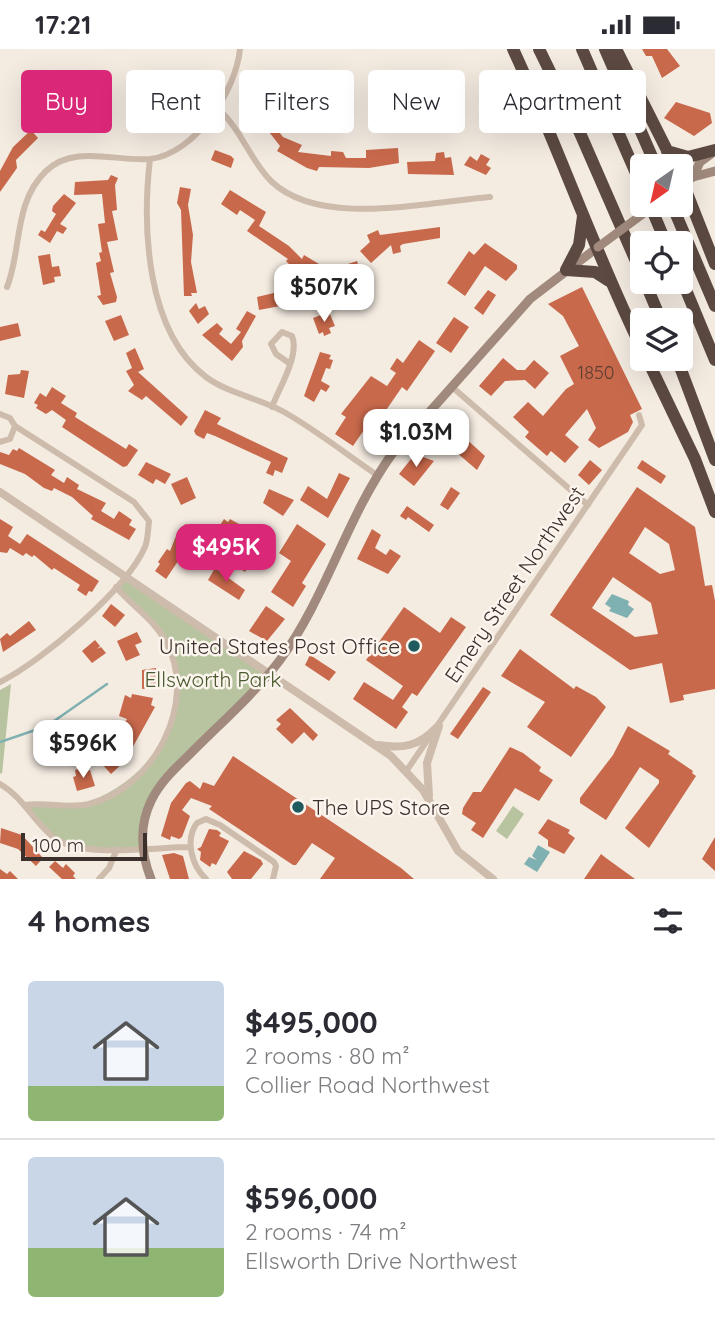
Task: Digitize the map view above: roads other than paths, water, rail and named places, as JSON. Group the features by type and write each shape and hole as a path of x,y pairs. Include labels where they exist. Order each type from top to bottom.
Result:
{"highway":[{"path":"513,49 581,205 608,281 630,325"},
{"path":"582,49 630,159"},
{"path":"605,49 651,154"},
{"path":"616,49 669,154"},
{"path":"542,53 630,248"},
{"path":"667,151 688,157 715,150"},
{"path":"581,205 582,235 566,270 594,272 608,281"},
{"path":"693,205 715,264"},
{"path":"677,217 715,306"},
{"path":"688,294 715,360"},
{"path":"653,371 695,459 715,512"},
{"path":"682,371 715,460"}],"main road":[{"path":"693,170 715,150"},
{"path":"693,178 715,171"},
{"path":"151,879 142,848 145,817 159,787 270,672 316,604 377,475 530,299 637,217"}],"street":[{"path":"225,95 235,75 240,49"},
{"path":"225,116 262,172 296,199 311,204 348,210 490,197"},
{"path":"7,287 14,265 19,224 35,185 48,169 64,160 79,156 150,159 178,148 193,133"},
{"path":"150,159 147,197 152,274 157,303 166,328 183,355 205,377 231,391 272,407 377,475"},
{"path":"272,407 289,363 295,342 292,336 282,332 271,344 276,354 289,363"},
{"path":"452,386 588,505"},
{"path":"0,414 10,418 15,426 134,502 149,521 146,546 116,587 60,641 26,667 0,682"},
{"name":"Emery Street Northwest","path":"407,770 642,425 639,415"},
{"path":"0,442 10,439 15,426"},
{"path":"0,492 374,744 407,770 458,851 493,879"},
{"path":"25,805 77,806 106,798 147,765 168,734 177,687 172,653 157,628 116,587"},
{"path":"374,744 393,747 421,742 439,726"},
{"path":"429,803 427,762 439,726"},
{"path":"0,784 25,805 48,832 65,844 84,849 190,847"},
{"path":"205,879 195,864 190,847 197,823 212,820 274,862 276,866 273,879"},
{"path":"99,879 109,869 117,849"}],"water":[{"path":"612,594 629,601 628,605 634,609 627,618 609,611 611,608 605,604"},
{"path":"538,845 550,852 537,872 524,864 529,857 537,860 532,856"}],"waterway":[{"path":"0,742 47,726 107,684"}],"place":[{"name":"United States Post Office","path":"414,646"},
{"name":"The UPS Store","path":"298,807"}],"park label":[{"name":"Ellsworth Park","path":"213,679"}]}
